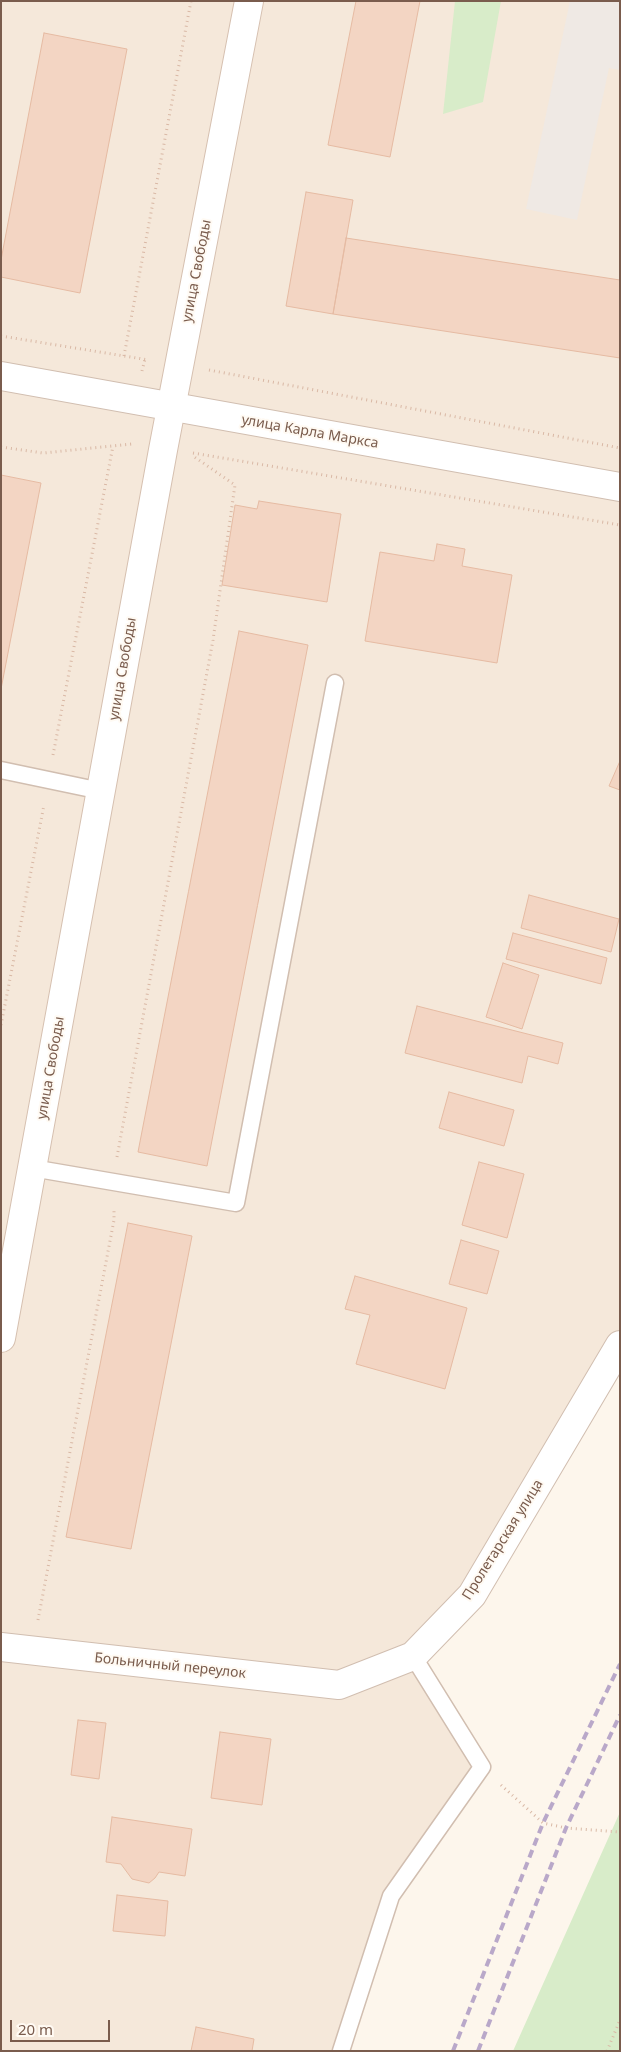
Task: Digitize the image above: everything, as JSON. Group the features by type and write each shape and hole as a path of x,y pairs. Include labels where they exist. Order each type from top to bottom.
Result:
{"street":[{"name":"улица Свободы","path":"1,1338 179,364 250,1"},
{"name":"улица Карла Маркса","path":"1,376 620,487"},
{"name":"Пролетарская улица","path":"339,1685 413,1656 472,1595 620,1345"},
{"name":"Больничный переулок","path":"1,1648 339,1685"}],"lane":[{"path":"32,1168 236,1203 335,683"},
{"path":"1,770 101,790"},
{"path":"341,2051 391,1896 482,1767 413,1656"}],"path":[{"path":"124,356 191,1"},
{"path":"1,336 179,364 620,448"},
{"path":"1,447 43,453 132,444 163,450"},
{"path":"1,1025 113,446"},
{"path":"32,1651 114,1220 113,1181 213,640 235,485 188,453 620,525"},
{"path":"482,1767 544,1824 566,1828 620,1832"},
{"path":"607,2051 620,2020"}],"shaded area":[{"path":"1,1 620,1 620,1345 472,1595 413,1656 482,1767 391,1896 341,2051 1,2051"},
{"path":"570,1 620,1 620,70 609,68 577,220 526,209"}],"green space":[{"path":"455,1 501,1 483,102 443,114"},
{"path":"620,1812 620,2051 513,2051"}],"building":[{"path":"356,1 420,1 390,157 328,145"},
{"path":"44,33 127,49 80,293 1,277 1,260"},
{"path":"306,192 353,200 333,314 286,306"},
{"path":"346,238 620,280 620,358 333,314"},
{"path":"1,475 41,483 1,689"},
{"path":"259,501 341,514 327,602 222,585 235,505 257,509"},
{"path":"437,544 465,549 462,566 512,575 497,663 365,641 380,552 434,561"},
{"path":"239,631 308,645 207,1166 138,1152"},
{"path":"620,761 620,790 609,786"},
{"path":"529,895 619,919 611,952 521,928"},
{"path":"513,933 607,958 601,984 506,959"},
{"path":"503,963 539,975 522,1029 486,1017"},
{"path":"417,1006 563,1043 558,1064 528,1056 522,1083 405,1053"},
{"path":"449,1092 514,1110 504,1146 439,1128"},
{"path":"479,1162 524,1174 507,1238 462,1225"},
{"path":"128,1223 192,1236 131,1549 66,1537"},
{"path":"461,1240 499,1251 487,1294 449,1284"},
{"path":"355,1276 467,1308 445,1389 356,1364 370,1315 345,1309"},
{"path":"78,1720 106,1723 99,1779 71,1775"},
{"path":"220,1732 271,1739 262,1805 211,1798"},
{"path":"112,1817 192,1829 185,1876 159,1872 149,1883 132,1879 121,1864 106,1862"},
{"path":"117,1895 168,1901 165,1936 113,1931"},
{"path":"196,2027 254,2039 252,2051 191,2051"}],"railway":[{"path":"453,2051 543,1823 620,1664"},
{"path":"478,2051 566,1828 620,1715"}]}
